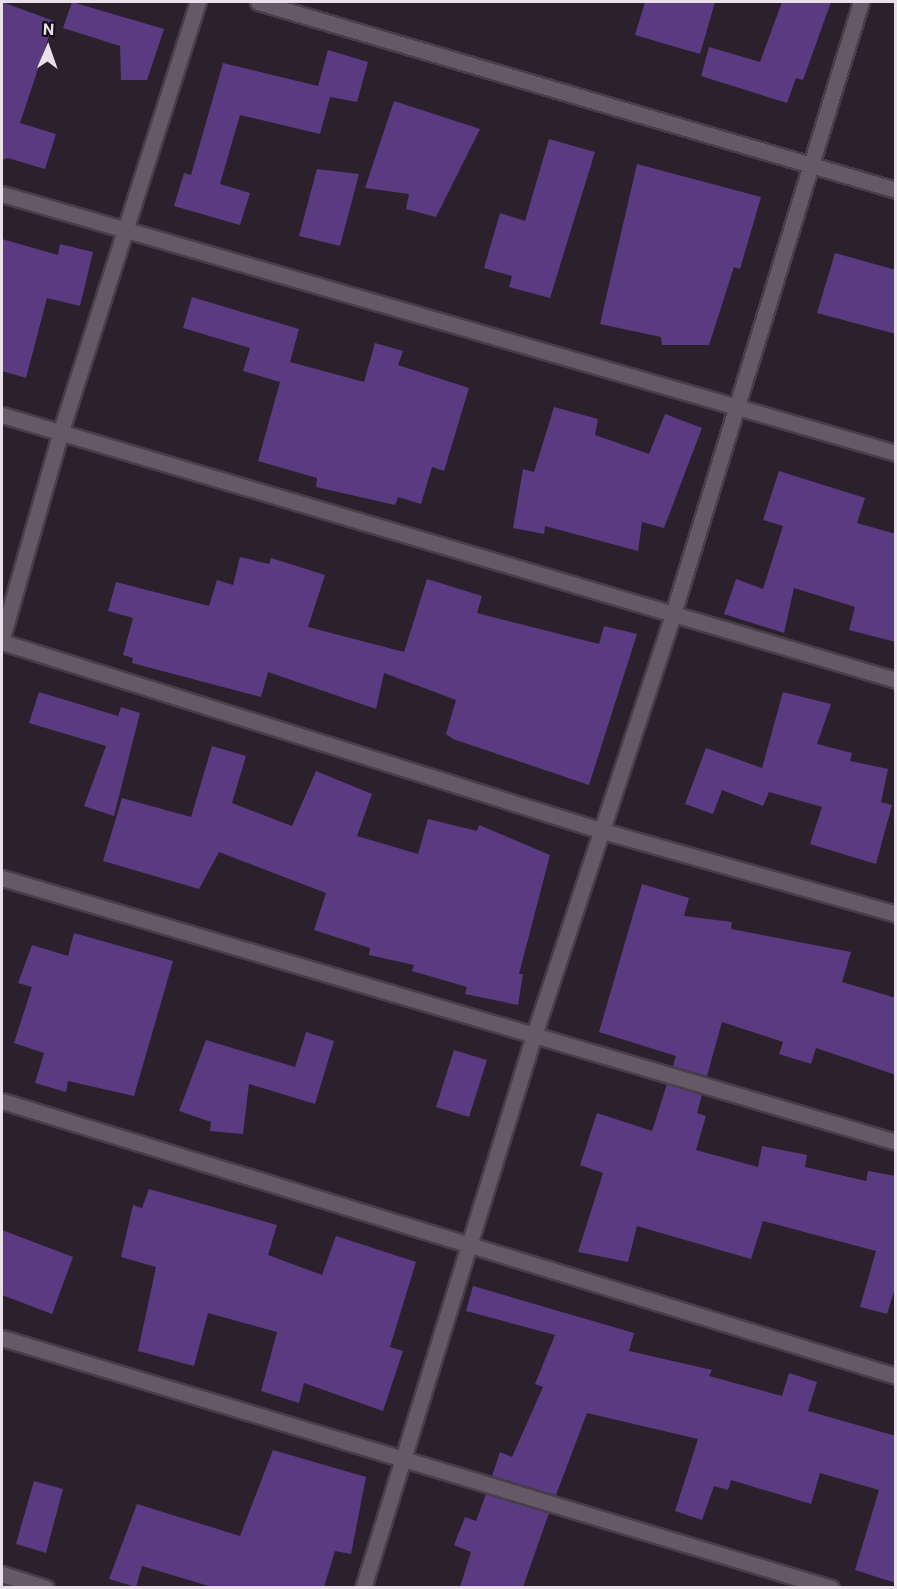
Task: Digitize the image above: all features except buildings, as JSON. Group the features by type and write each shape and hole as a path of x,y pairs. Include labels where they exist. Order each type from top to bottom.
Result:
{"street":[{"path":"198,2 123,230 60,434 2,640 603,831 896,914"},
{"path":"258,2 896,190"},
{"path":"363,1587 534,1035 672,617 808,163 861,2"},
{"path":"2,194 896,453"},
{"path":"2,415 672,617 896,680"},
{"path":"2,878 896,1142"},
{"path":"2,1101 896,1376"},
{"path":"2,1338 403,1456 831,1587"},
{"path":"2,1574 46,1587"}]}
